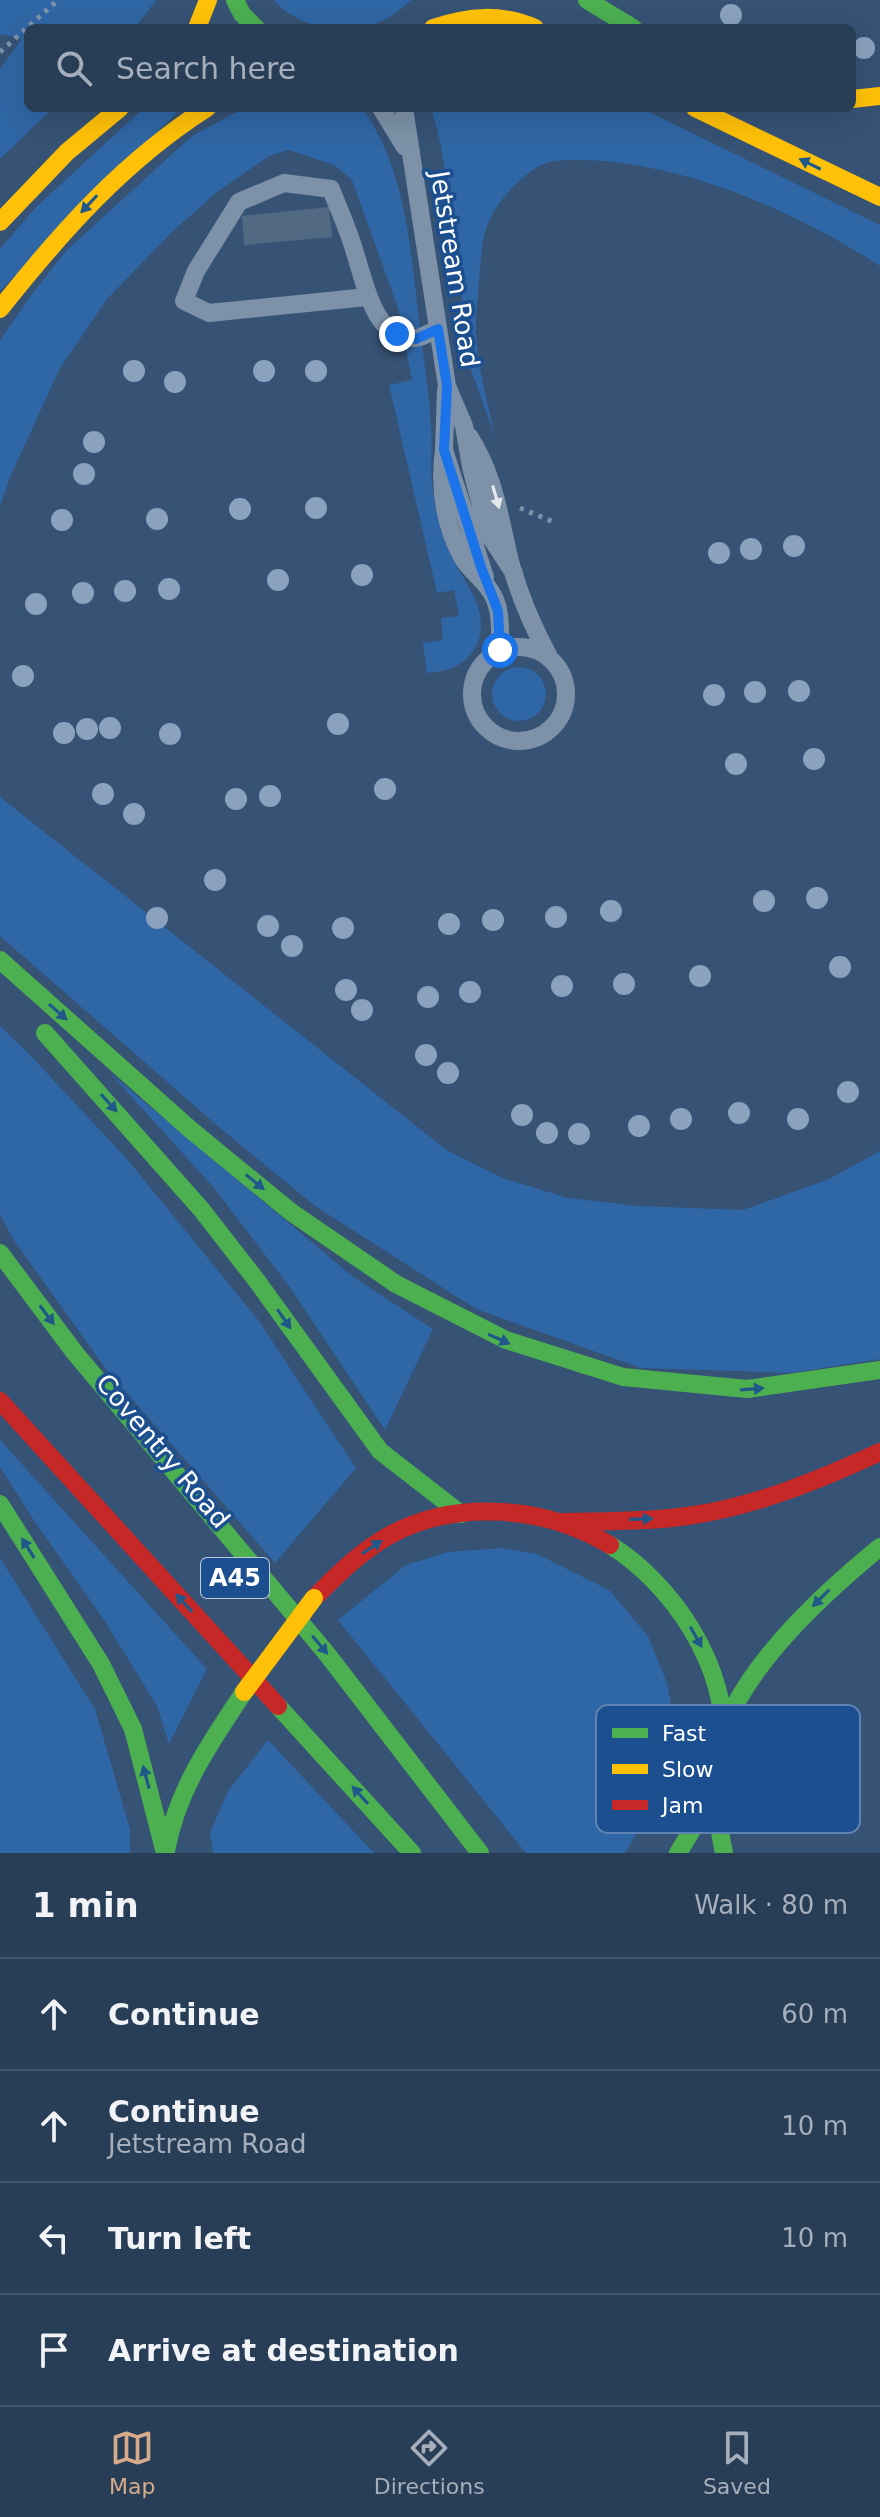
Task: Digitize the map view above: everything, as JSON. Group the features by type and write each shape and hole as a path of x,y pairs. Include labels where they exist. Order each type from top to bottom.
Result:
{"main road":[{"path":"199,24 208,0"},
{"path":"235,0 252,24"},
{"path":"587,0 626,24"},
{"path":"427,24 439,9"},
{"path":"444,24 463,17 513,17 527,24"},
{"path":"856,99 880,96"},
{"path":"0,222 67,152 115,112"},
{"path":"0,309 43,254 109,182 200,112"},
{"path":"703,112 880,197"},
{"path":"0,960 214,1149 334,1245 458,1320 557,1362 683,1388 724,1390 805,1386 880,1370"},
{"path":"31,1017 201,1209 380,1451 397,1469 437,1494 461,1514"},
{"path":"0,1253 75,1353 327,1654 480,1853"},
{"name":"A45","path":"0,1401 412,1853"},
{"path":"563,1522 665,1518 705,1513 824,1477 880,1452"},
{"path":"0,1504 101,1664 133,1729 166,1853"},
{"path":"166,1853 168,1833 186,1783 244,1692 314,1598 349,1563 389,1535 430,1520 501,1511 563,1522 613,1547 670,1597 699,1639 719,1705"},
{"path":"736,1705 744,1688 809,1609 880,1547"},
{"name":"A45","path":"273,1620 480,1853"},
{"path":"678,1853 690,1833"},
{"path":"720,1833 724,1853"}],"lane":[{"name":"Jetstream Road","path":"383,112 412,160"},
{"name":"Jetstream Road","path":"405,112 447,386"},
{"path":"367,297 209,313 184,301 196,271 239,202 284,183 331,189 355,252 367,297 379,317 397,334 416,339 438,329"},
{"path":"447,386 464,426 488,533 514,573 524,604 566,685 566,701 561,716 540,737 516,741 501,738 479,721 471,693 474,677 484,661 500,650 524,646 549,657"},
{"path":"447,386 440,477 450,527 462,558 491,591 498,611 500,650"}],"path":[{"path":"31,24 58,0"},
{"path":"0,52 24,30"},
{"path":"516,500 520,508 556,523"}],"shaded area":[{"path":"0,0 156,0 138,24 24,24 24,112 49,112 0,159 0,69 22,39 0,34"},
{"path":"274,0 411,0 374,24 311,24 283,9"},
{"path":"140,112 177,112 0,291 0,249 38,205"},
{"path":"237,112 365,112 378,133 405,214 429,401 435,505 449,549 480,616 479,639 471,655 459,665 427,673 423,643 443,640 441,618 459,616 454,590 437,593 389,385 412,380 398,308 352,180 334,165 289,150 269,156 217,192 172,232 107,299 59,370 0,506 0,340 67,250 192,136"},
{"path":"432,112 649,112 880,225 880,266 777,210 700,181 623,163 570,160 543,164 526,175 502,199 491,217 484,239 476,335 495,437 469,364 453,220"},
{"path":"519,667 538,675 546,694 538,713 519,721 500,713 492,694 500,675"},
{"path":"0,797 448,1151 503,1178 568,1198 638,1206 743,1210 829,1179 880,1151 880,1359 791,1373 641,1368 476,1309 315,1206 220,1128 0,936"},
{"path":"0,1026 127,1159 259,1321 356,1468 275,1563 106,1369 13,1239 0,1214"},
{"path":"110,1073 352,1276 433,1329 385,1430 291,1289 215,1189"},
{"path":"0,1440 207,1669 169,1744 157,1706 104,1620 0,1467"},
{"path":"502,1548 537,1554 609,1590 648,1636 667,1683 671,1705 596,1705 596,1833 637,1833 625,1853 526,1853 338,1620 406,1565 448,1552"},
{"path":"0,1558 95,1709 130,1829 130,1853 0,1853"},
{"path":"268,1740 374,1853 213,1853 210,1833 228,1791"}],"building":[{"path":"329,207 332,237 244,245 242,216"}],"traffic: fast":[{"path":"235,0 252,24"},
{"path":"587,0 626,24"},
{"path":"0,960 191,1130 291,1212 396,1284 506,1340 623,1377 747,1389 880,1370"},
{"path":"45,1033 201,1209 380,1451 461,1514"},
{"path":"0,1253 75,1353 327,1654 480,1853"},
{"path":"0,1504 101,1664 133,1729 165,1853"},
{"path":"610,1545 655,1582 693,1631 707,1659 720,1705"},
{"path":"736,1705 771,1652 813,1606 880,1547"},
{"path":"166,1851 187,1787 207,1749 244,1692"},
{"path":"278,1706 412,1853"},
{"path":"678,1853 690,1833"},
{"path":"720,1833 724,1853"}],"traffic: slow":[{"path":"199,24 208,0"},
{"path":"448,24 484,18 525,24"},
{"path":"856,99 880,96"},
{"path":"0,222 67,152 115,112"},
{"path":"0,309 95,200 148,151 201,112"},
{"path":"703,112 880,197"},
{"path":"244,1692 314,1598"}],"traffic: jam":[{"path":"0,1401 278,1706"},
{"path":"563,1522 656,1519 712,1512 786,1491 880,1452"},
{"path":"314,1598 379,1541 416,1523 444,1516 473,1512 530,1515 585,1532 610,1545"}],"route":[{"path":"397,334 416,339 438,329 447,386 443,419 444,450 498,611 500,650"}]}
